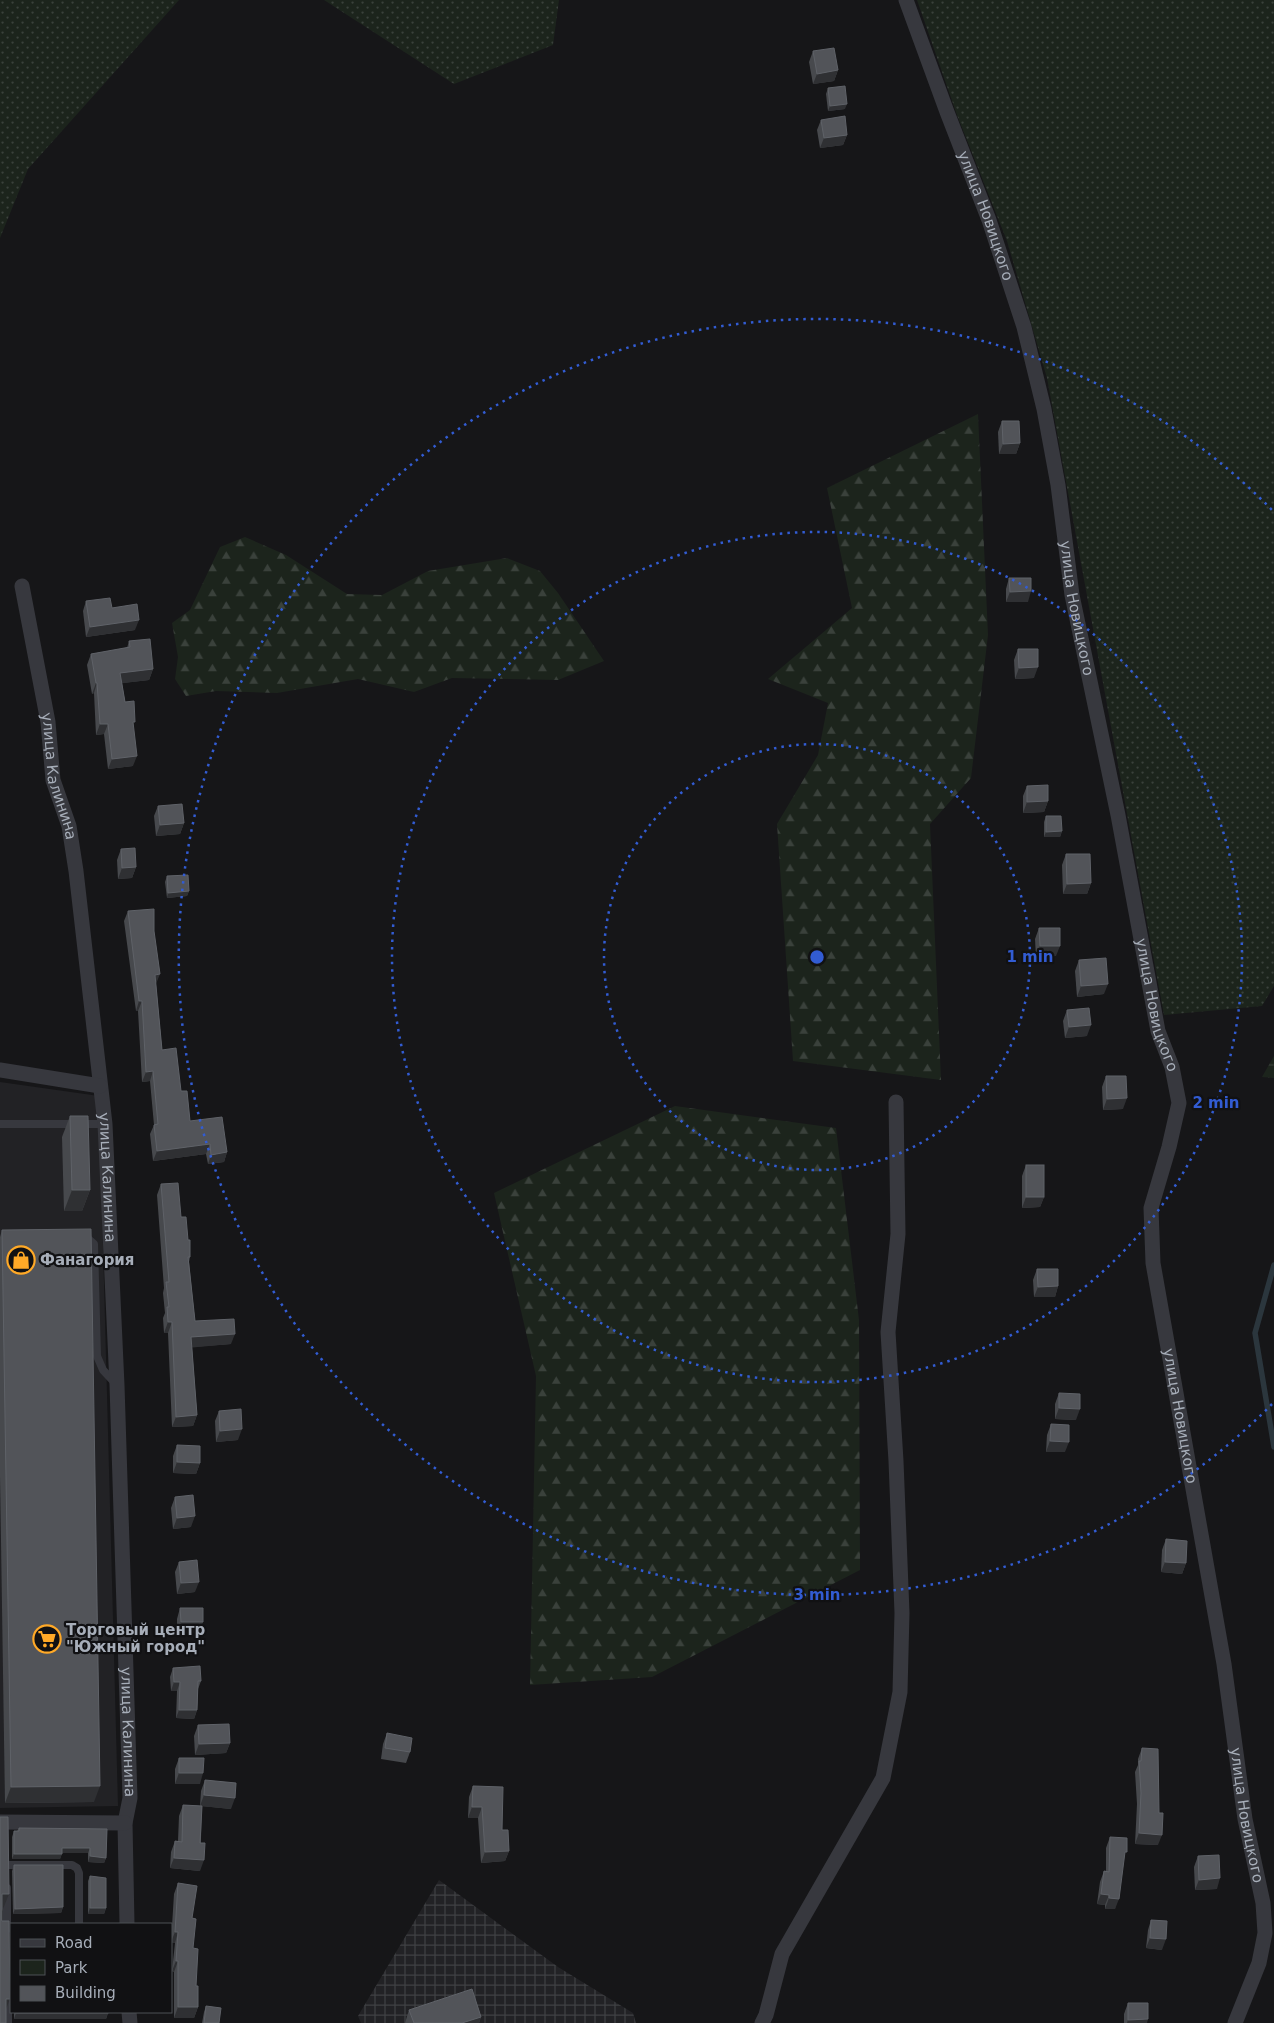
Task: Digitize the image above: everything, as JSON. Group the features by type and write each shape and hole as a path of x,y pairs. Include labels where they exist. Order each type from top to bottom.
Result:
{"street":[{"name":"улица Новицкого","path":"906,0 946,112 989,220 1027,336 1044,409 1058,485 1072,595 1118,815 1158,1031 1172,1067 1179,1103 1169,1147 1151,1208 1152,1263 1224,1664 1245,1819 1263,1903 1265,1933 1260,1963 1235,2023"},
{"name":"улица Калинина","path":"22,586 48,722 53,780 69,826 76,871 105,1124 117,1385 130,1798 125,1823 128,1923"},
{"path":"0,1070 100,1086"},
{"path":"762,2023 766,2015 782,1954 883,1778 900,1692 902,1613 896,1461 888,1332 898,1234 896,1102"},
{"path":"4,1825 125,1823"}],"lane":[{"path":"0,1124 105,1124"},
{"path":"80,1231 94,1244 97,1356 99,1364 117,1385"},
{"path":"7,1873 7,1860 72,1865 77,1868 79,1873 79,1923"},
{"path":"7,1882 9,1926 7,1935"},
{"path":"8,2023 8,1988 10,1988"}],"shaded area":[{"name":"Торговый центр \"Южный город\"","path":"0,1082 99,1096 118,1806 0,1808"},
{"path":"439,1880 558,1967 633,2013 636,2023 361,2023 358,2016"}],"green space":[{"path":"0,0 179,0 28,169 0,238"},
{"path":"324,0 559,0 553,45 454,84"},
{"path":"917,0 1274,0 1274,986 1262,1006 1164,1015 1047,378 1007,241 957,115"},
{"path":"978,414 988,635 971,778 930,824 941,1080 793,1061 777,824 818,755 828,703 768,679 852,608 827,488"},
{"path":"245,537 286,555 347,594 382,595 428,571 507,558 540,571 558,593 604,661 558,680 452,678 414,692 358,679 277,693 216,691 186,696 175,679 178,657 172,623 190,610 220,547"},
{"path":"1274,1056 1274,1078 1262,1077"},
{"path":"675,1106 836,1128 859,1320 860,1570 652,1677 530,1685 536,1376 494,1193"}],"building":[{"path":"834,48 838,70 817,74 813,51"},
{"path":"845,86 847,104 830,106 828,88"},
{"path":"845,116 847,135 824,138 821,120"},
{"path":"1002,421 1019,421 1020,443 1003,444"},
{"path":"1009,578 1031,578 1031,591 1010,592"},
{"path":"110,598 112,608 137,604 139,620 90,627 86,601"},
{"path":"150,639 153,669 120,673 125,702 134,701 135,722 133,722 137,756 112,759 108,724 100,724 97,683 91,654 130,647 129,641"},
{"path":"1018,649 1038,649 1038,667 1019,668"},
{"path":"1048,785 1048,801 1027,802 1027,786"},
{"path":"182,804 184,823 160,825 158,806"},
{"path":"1046,816 1061,816 1062,831 1046,832"},
{"path":"135,848 136,867 122,868 121,849"},
{"path":"1066,854 1090,854 1091,883 1067,884"},
{"path":"188,875 189,891 168,893 167,876"},
{"path":"154,909 154,931 160,974 155,975 162,1050 176,1048 181,1091 187,1091 190,1121 222,1117 227,1152 211,1155 210,1144 157,1151 154,1125 158,1124 153,1071 146,1072 142,1001 139,1001 128,911"},
{"path":"1039,928 1060,928 1060,946 1040,946"},
{"path":"1106,958 1108,984 1081,986 1079,960"},
{"path":"1089,1008 1091,1025 1069,1027 1067,1010"},
{"path":"1106,1076 1126,1076 1127,1098 1107,1099"},
{"path":"70,1116 88,1116 90,1190 72,1190"},
{"path":"1026,1165 1044,1165 1044,1197 1026,1197"},
{"path":"178,1183 181,1217 186,1217 188,1240 190,1240 190,1257 188,1257 195,1321 234,1319 235,1334 191,1337 197,1415 176,1417 172,1322 168,1322 167,1307 169,1307 166,1282 169,1282 161,1184"},
{"name":"Торговый центр \"Южный город\"","path":"91,1229 100,1786 11,1787 2,1230"},
{"path":"1037,1269 1058,1269 1058,1286 1038,1287"},
{"path":"1059,1393 1080,1394 1080,1409 1059,1408"},
{"path":"241,1409 242,1429 220,1431 219,1411"},
{"path":"1051,1424 1069,1425 1069,1442 1050,1441"},
{"path":"177,1445 200,1446 200,1463 177,1462"},
{"path":"193,1495 195,1516 177,1518 175,1497"},
{"path":"1166,1539 1187,1541 1186,1563 1165,1562"},
{"path":"197,1560 199,1582 181,1583 179,1562"},
{"path":"180,1608 203,1608 203,1622 181,1622"},
{"path":"200,1666 201,1681 198,1681 197,1710 179,1710 180,1682 174,1682 173,1668"},
{"path":"229,1724 230,1743 199,1744 198,1725"},
{"path":"387,1733 412,1738 410,1752 385,1748"},
{"path":"1142,1748 1158,1749 1159,1813 1163,1813 1162,1835 1139,1833 1141,1793 1139,1761 1141,1761"},
{"path":"179,1758 204,1758 203,1773 179,1773"},
{"path":"205,1780 236,1783 235,1798 204,1795"},
{"path":"473,1786 503,1787 502,1830 508,1830 509,1851 485,1852 482,1807 472,1807"},
{"path":"183,1805 202,1806 200,1843 205,1843 204,1860 174,1858 175,1841 182,1842"},
{"path":"0,1817 8,1817 9,1894 2,1894 2,1921 9,1921 10,1999 6,1999 6,2023 0,2023"},
{"path":"19,1828 107,1829 106,1858 90,1856 90,1848 62,1848 62,1854 14,1854 14,1831 19,1831"},
{"path":"1110,1837 1127,1838 1127,1852 1125,1852 1119,1899 1109,1898 1109,1895 1101,1894 1104,1871 1109,1872"},
{"path":"1219,1855 1220,1878 1199,1880 1198,1856"},
{"path":"14,1865 63,1865 63,1907 15,1909"},
{"path":"90,1876 106,1878 106,1908 90,1908"},
{"path":"178,1883 197,1886 192,1918 196,1919 193,1948 198,1949 196,1986 198,1986 198,2007 178,2007 178,1961 176,1961 178,1932 175,1932"},
{"path":"1151,1920 1167,1921 1166,1939 1150,1938"},
{"path":"472,1989 481,2017 462,2023 414,2023 409,2010"},
{"path":"1128,2003 1148,2003 1148,2019 1128,2020"},
{"path":"206,2006 221,2008 219,2023 204,2023"}],"waterway":[{"path":"1274,1265 1255,1333 1274,1447"}],"place":[{"name":"Фанагория","path":"21,1260"},
{"name":"Торговый центр \"Южный город\"","path":"47,1639"}]}
